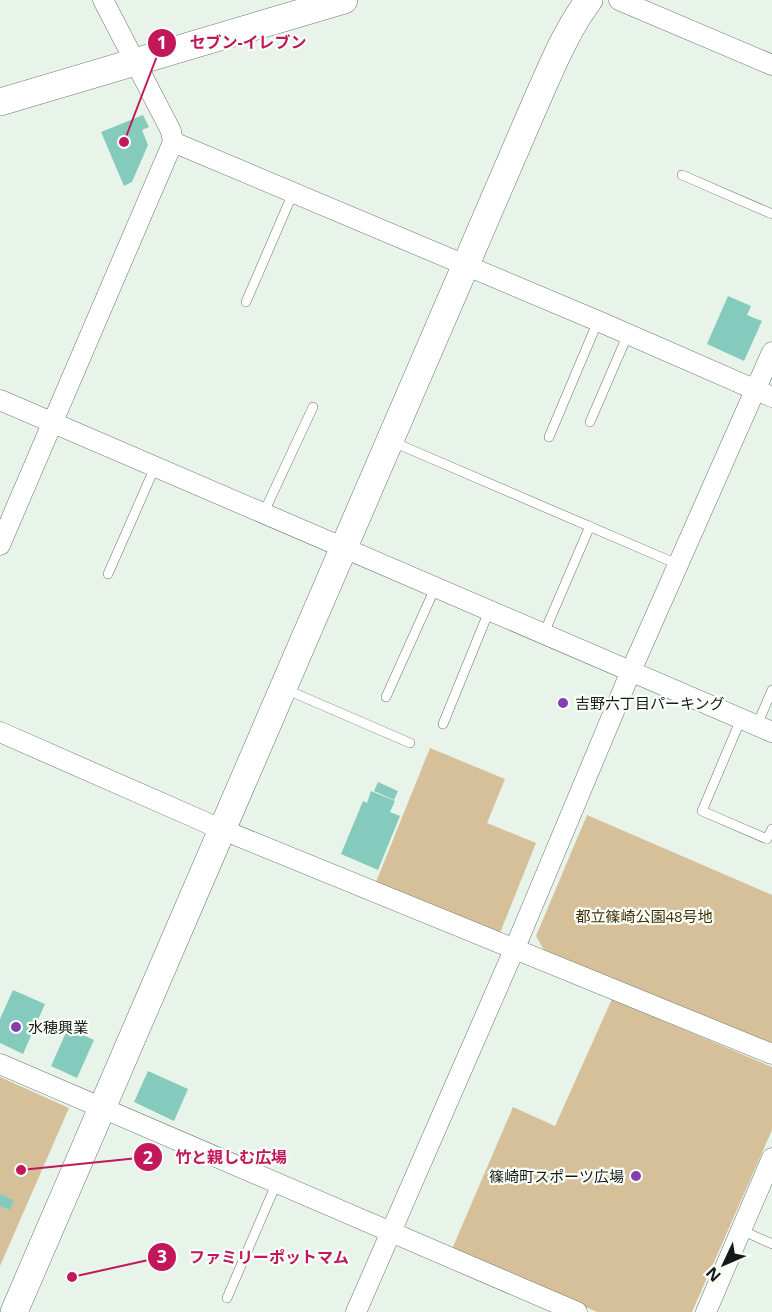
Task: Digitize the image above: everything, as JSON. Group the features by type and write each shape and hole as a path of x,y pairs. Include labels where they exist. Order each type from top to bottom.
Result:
{"street":[{"path":"0,545 173,142 171,131 103,0"},
{"path":"0,102 136,62 283,14 344,0"},
{"path":"15,1312 343,546 562,43 589,0"},
{"path":"619,0 771,61"},
{"path":"173,142 598,321 764,394"},
{"path":"356,1312 514,950 677,564 764,394 772,352"},
{"path":"0,400 757,725"},
{"path":"0,732 222,830 772,1054"},
{"path":"0,1064 577,1312"},
{"path":"706,1312 741,1230 770,1171"}],"lane":[{"path":"682,175 772,214"},
{"path":"246,302 293,193"},
{"path":"549,437 598,321"},
{"path":"590,422 628,334"},
{"path":"264,512 313,407"},
{"path":"389,440 677,564"},
{"path":"108,574 156,467"},
{"path":"544,633 590,526"},
{"path":"386,697 435,588"},
{"path":"443,724 489,611"},
{"path":"283,688 410,743"},
{"path":"772,690 757,725 702,811 768,839 772,829"},
{"path":"227,1298 277,1182"},
{"path":"741,1230 772,1244"}],"green space":[{"path":"430,748 505,779 487,823 536,843 500,933 376,882"},
{"name":"都立篠崎公園48号地","path":"587,815 772,895 772,1044 544,950 536,936"},
{"path":"612,999 772,1067 772,1130 692,1312 597,1312 452,1249 513,1107 555,1126"},
{"path":"0,1077 69,1108 0,1266"}],"building":[{"path":"143,115 149,127 142,130 148,145 132,182 124,186 101,132"},
{"path":"728,296 751,306 747,315 762,321 744,361 707,344"},
{"path":"378,782 398,791 394,800 374,791"},
{"path":"371,791 395,801 390,812 400,816 378,870 341,854 363,801 367,803"},
{"path":"13,990 45,1004 23,1054 0,1043 0,1019"},
{"path":"68,1028 94,1040 77,1078 51,1066"},
{"path":"148,1071 188,1089 174,1121 134,1102"},
{"path":"0,1194 14,1200 10,1210 0,1206"}],"place":[{"name":"セブン-イレブン","path":"124,142"},
{"name":"吉野六丁目パーキング","path":"563,703"},
{"name":"水穂興業","path":"16,1027"},
{"name":"竹と親しむ広場","path":"21,1170"},
{"name":"篠崎町スポーツ広場","path":"636,1176"},
{"name":"ファミリーポットマム","path":"72,1277"}]}
